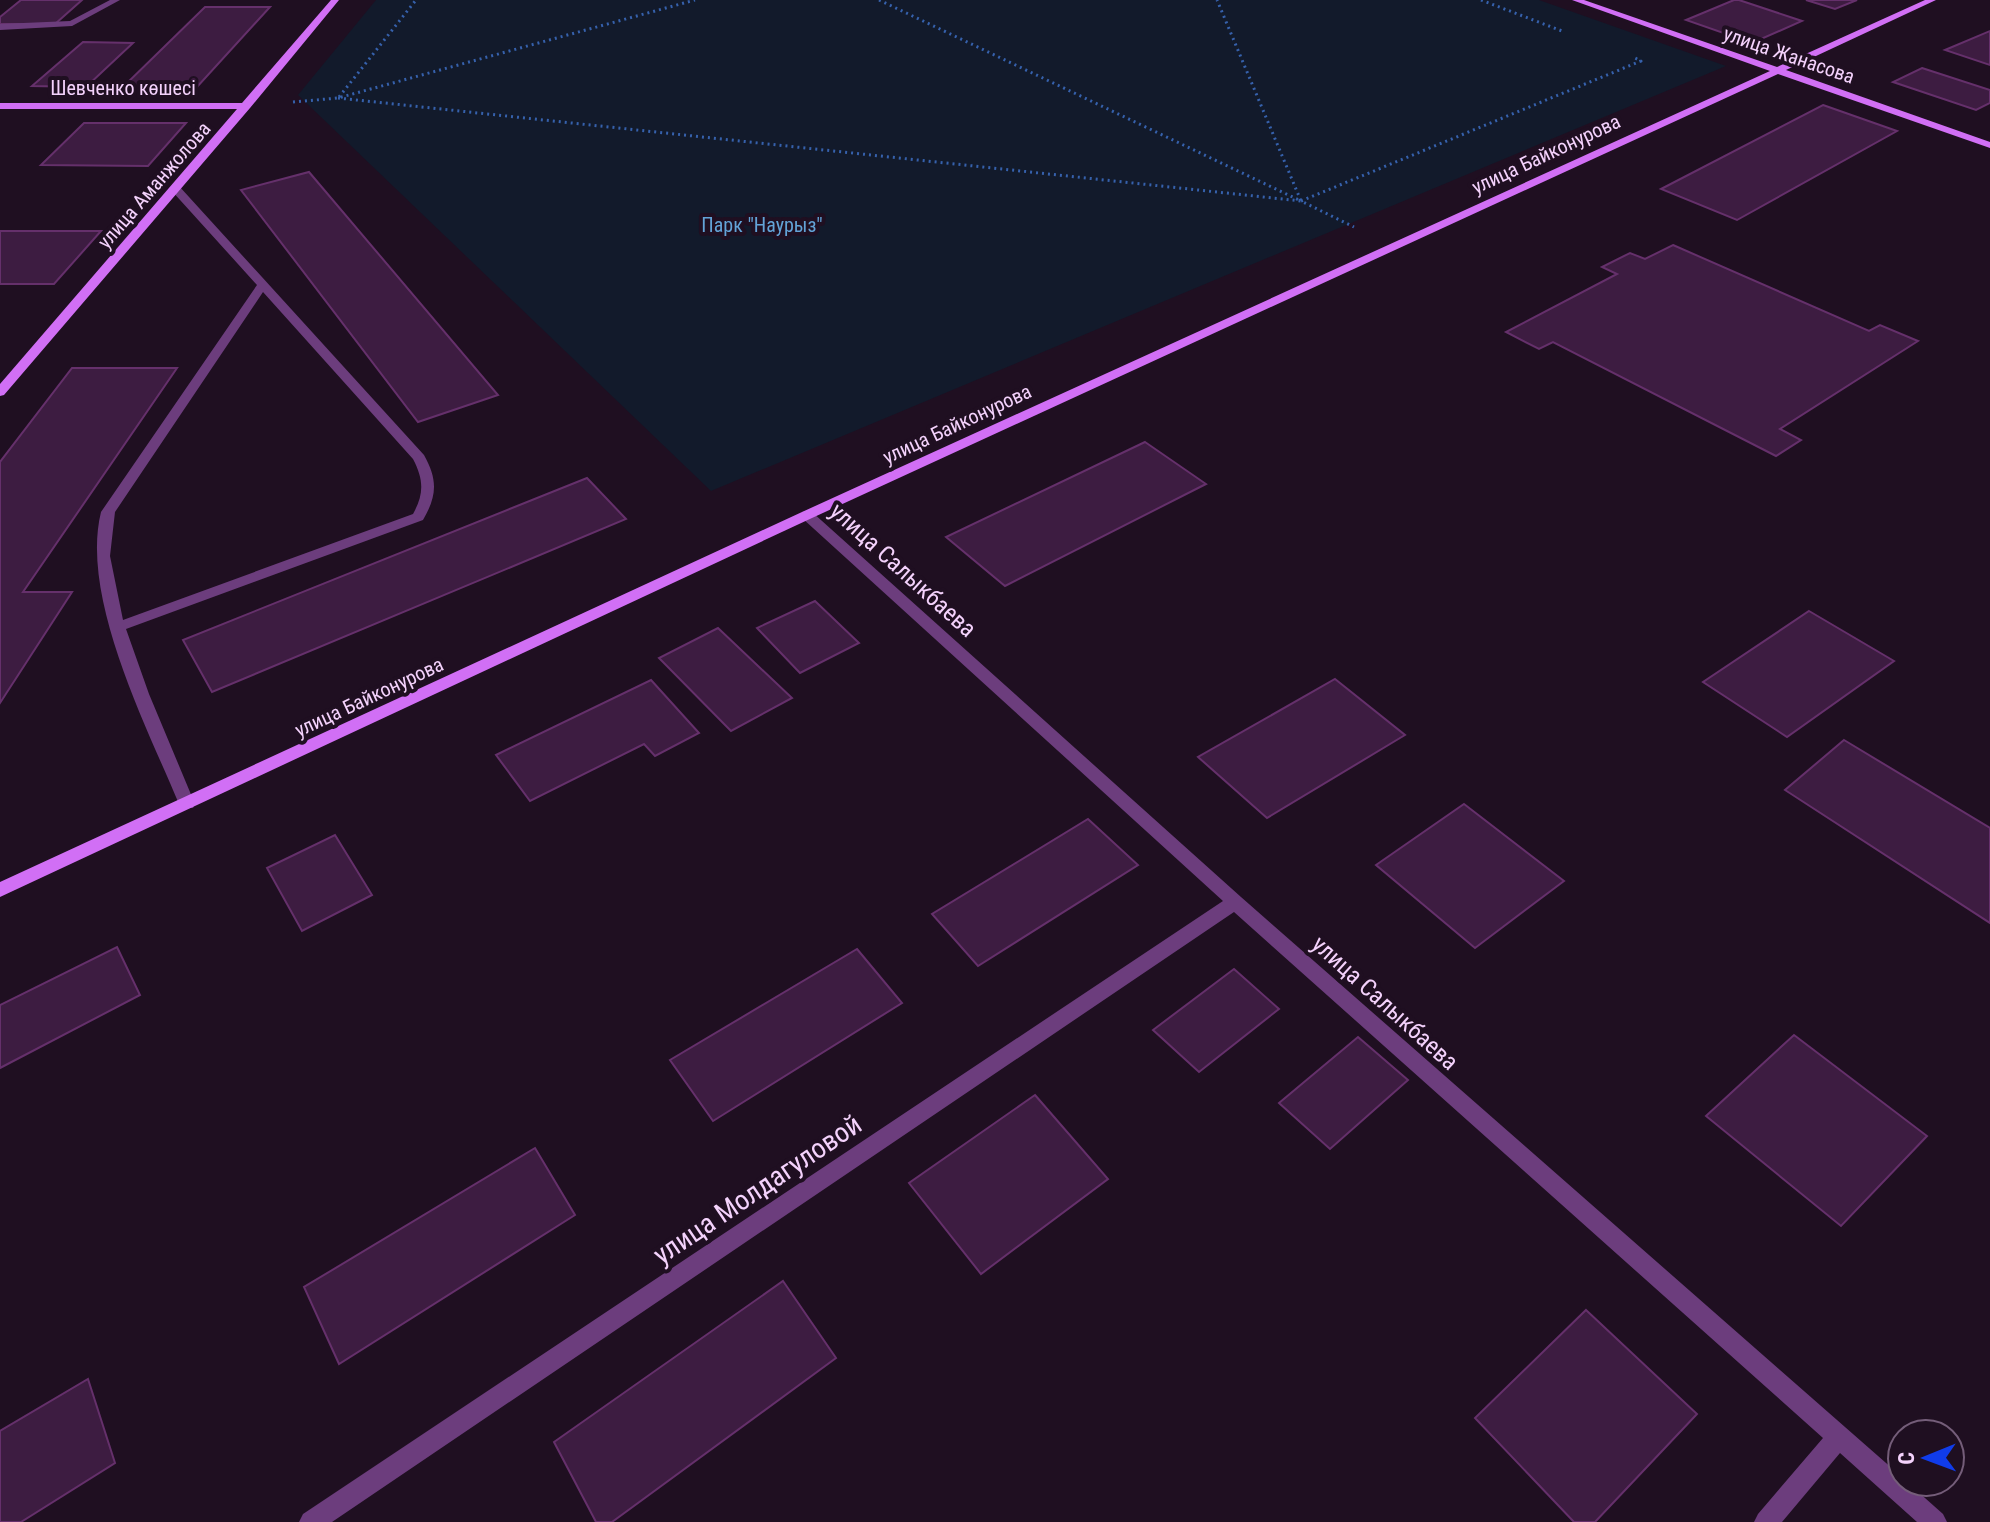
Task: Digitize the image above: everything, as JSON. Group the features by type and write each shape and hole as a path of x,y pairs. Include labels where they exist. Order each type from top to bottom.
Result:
{"street":[{"path":"0,27 57,27 72,23 116,0"},
{"name":"улица Аманжолова","path":"0,392 6,378 247,106 335,0"},
{"name":"улица Жанасова","path":"1576,0 1990,145"},
{"name":"улица Байконурова","path":"0,890 807,515 1932,0"},
{"name":"Шевченко көшесі","path":"0,106 247,106"},
{"path":"118,627 418,517 428,500 431,480 419,458 175,188"},
{"path":"187,804 141,694 118,627 101,564 102,532 108,512 262,286"},
{"name":"улица Салыкбаева","path":"807,515 1235,902 1935,1522"},
{"name":"улица Молдагуловой","path":"311,1522 1235,902"},
{"path":"1766,1522 1838,1438"}],"path":[{"path":"338,98 416,0"},
{"path":"338,98 695,0"},
{"path":"879,0 1392,246"},
{"path":"1217,0 1301,201"},
{"path":"1481,0 1568,33"},
{"path":"338,98 1301,201 1641,61 1626,55"}],"green space":[{"name":"Парк \"Наурыз\"","path":"376,0 1539,0 1726,66 711,491 298,95"}],"building":[{"path":"21,0 82,0 55,24 0,24 0,17"},
{"path":"1734,0 1802,21 1752,43 1686,20"},
{"path":"1806,0 1857,0 1835,9"},
{"path":"205,7 270,7 197,87 124,86"},
{"path":"1990,31 1990,65 1945,50"},
{"path":"83,42 133,43 86,87 32,86"},
{"path":"1922,68 1990,90 1990,103 1976,110 1893,82"},
{"path":"1823,105 1897,131 1737,220 1661,189"},
{"path":"84,123 186,123 148,166 41,165"},
{"path":"309,172 498,395 418,422 241,190"},
{"path":"0,231 101,231 54,284 0,284"},
{"path":"1673,245 1869,331 1880,325 1918,341 1780,429 1801,440 1776,456 1553,342 1539,349 1506,332 1617,274 1602,267 1630,253 1645,259"},
{"path":"72,368 177,368 23,592 72,592 0,703 0,462"},
{"path":"1145,442 1206,484 1005,586 946,537"},
{"path":"587,478 626,519 212,692 183,640"},
{"path":"815,601 859,643 800,673 757,628"},
{"path":"1809,611 1894,661 1787,737 1703,682"},
{"path":"718,628 792,698 731,731 659,658"},
{"path":"1335,679 1405,735 1267,818 1198,757"},
{"path":"651,680 699,733 655,756 644,744 530,801 496,755"},
{"path":"1844,740 1990,828 1990,923 1785,790"},
{"path":"1464,804 1564,881 1475,948 1376,865"},
{"path":"1088,819 1138,865 978,966 932,914"},
{"path":"335,835 372,895 302,931 267,868"},
{"path":"117,947 140,995 0,1068 0,1005"},
{"path":"857,949 902,1003 713,1121 670,1060"},
{"path":"1234,969 1279,1009 1199,1072 1153,1030"},
{"path":"1794,1035 1927,1136 1841,1226 1706,1116"},
{"path":"1358,1037 1408,1080 1330,1149 1279,1103"},
{"path":"1035,1095 1108,1179 981,1274 909,1183"},
{"path":"535,1148 575,1215 339,1364 304,1287"},
{"path":"783,1281 836,1358 612,1522 596,1522 554,1442"},
{"path":"1586,1310 1697,1414 1595,1522 1574,1522 1475,1418"},
{"path":"88,1379 115,1463 21,1522 0,1522 0,1431"}]}
